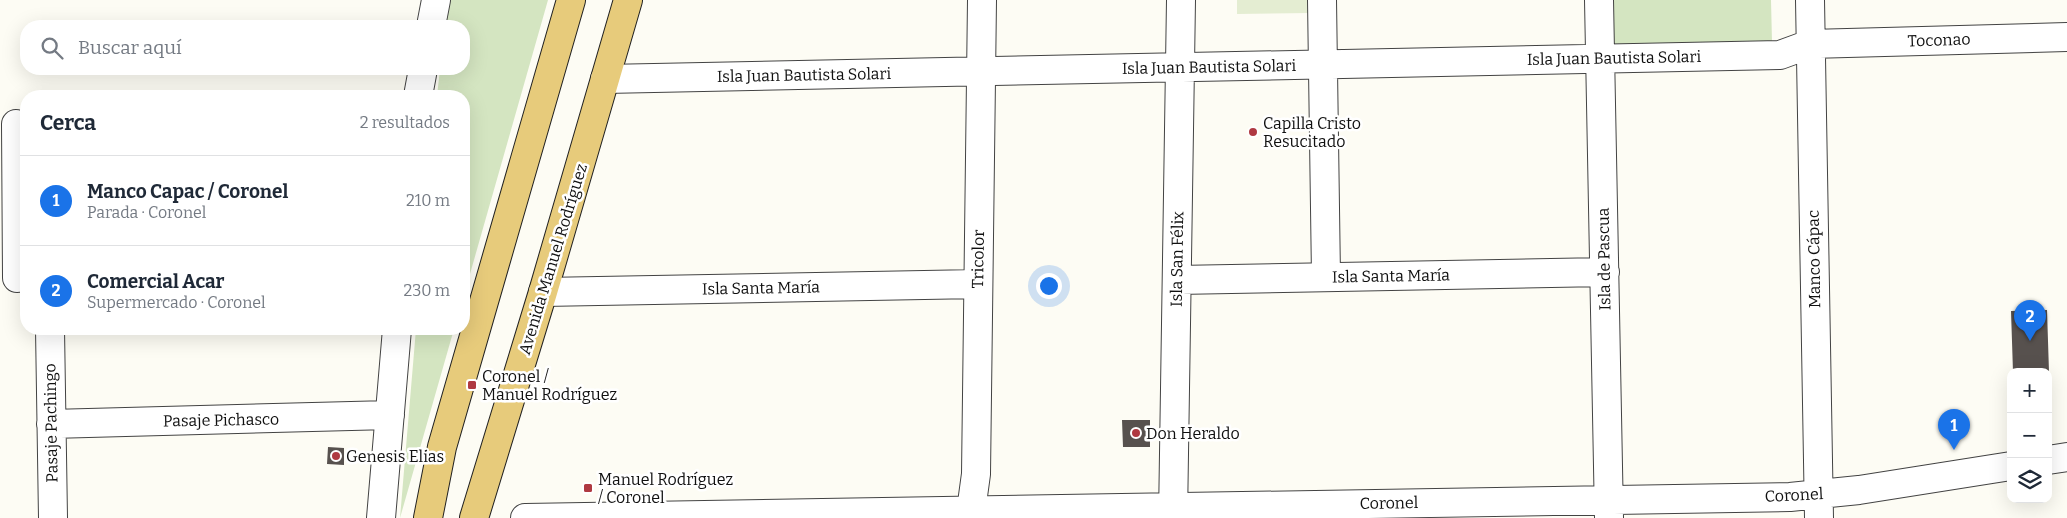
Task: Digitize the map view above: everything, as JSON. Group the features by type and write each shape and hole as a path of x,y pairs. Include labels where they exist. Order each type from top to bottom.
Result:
{"main road":[{"path":"428,518 442,447 571,0"},
{"name":"Avenida Manuel Rodríguez","path":"474,518 544,292 628,0"}],"street":[{"path":"417,20 418,0"},
{"path":"432,20 436,0"},
{"name":"Tricolor","path":"971,515 976,474 982,0"},
{"name":"Isla San Félix","path":"1173,513 1181,0"},
{"path":"1322,0 1326,277"},
{"name":"Isla de Pascua","path":"1599,0 1609,509"},
{"name":"Manco Cápac","path":"1810,0 1819,506"},
{"name":"Toconao","path":"1810,44 2067,36"},
{"name":"Isla Juan Bautista Solari","path":"606,79 1780,55 1810,44"},
{"path":"415,75 416,90"},
{"path":"418,90 421,75"},
{"path":"14,124 14,278"},
{"name":"Isla Santa María","path":"1177,280 1604,272"},
{"name":"Isla Santa María","path":"544,292 978,284"},
{"name":"Pasaje Pachingo","path":"50,335 53,518"},
{"path":"381,518 397,335"},
{"name":"Pasaje Pichasco","path":"51,424 390,415"},
{"path":"2052,459 2067,457"},
{"name":"Coronel","path":"525,518 1819,506 2007,467"}],"green space":[{"path":"446,0 548,0 470,274 470,90 438,90 439,75 470,75 470,20 444,20"},
{"path":"1237,0 1310,0 1310,13 1237,14"},
{"path":"1612,0 1771,0 1772,42 1613,45"},
{"path":"415,335 452,335 400,518"}],"building":[{"path":"2047,310 2049,368 2013,368 2011,311"},
{"name":"Don Heraldo","path":"1122,420 1150,420 1150,447 1123,447"},
{"name":"Genesis Elias","path":"328,447 344,448 344,465 327,464"}],"place":[{"name":"Capilla Cristo Resucitado","path":"1253,132"},
{"name":"Comercial Acar","path":"2030,341"},
{"name":"Coronel / Manuel Rodríguez","path":"472,385"},
{"name":"Don Heraldo","path":"1136,433"},
{"name":"Manco Capac / Coronel","path":"1954,450"},
{"name":"Genesis Elias","path":"336,456"},
{"name":"Manuel Rodríguez / Coronel","path":"588,488"}]}
